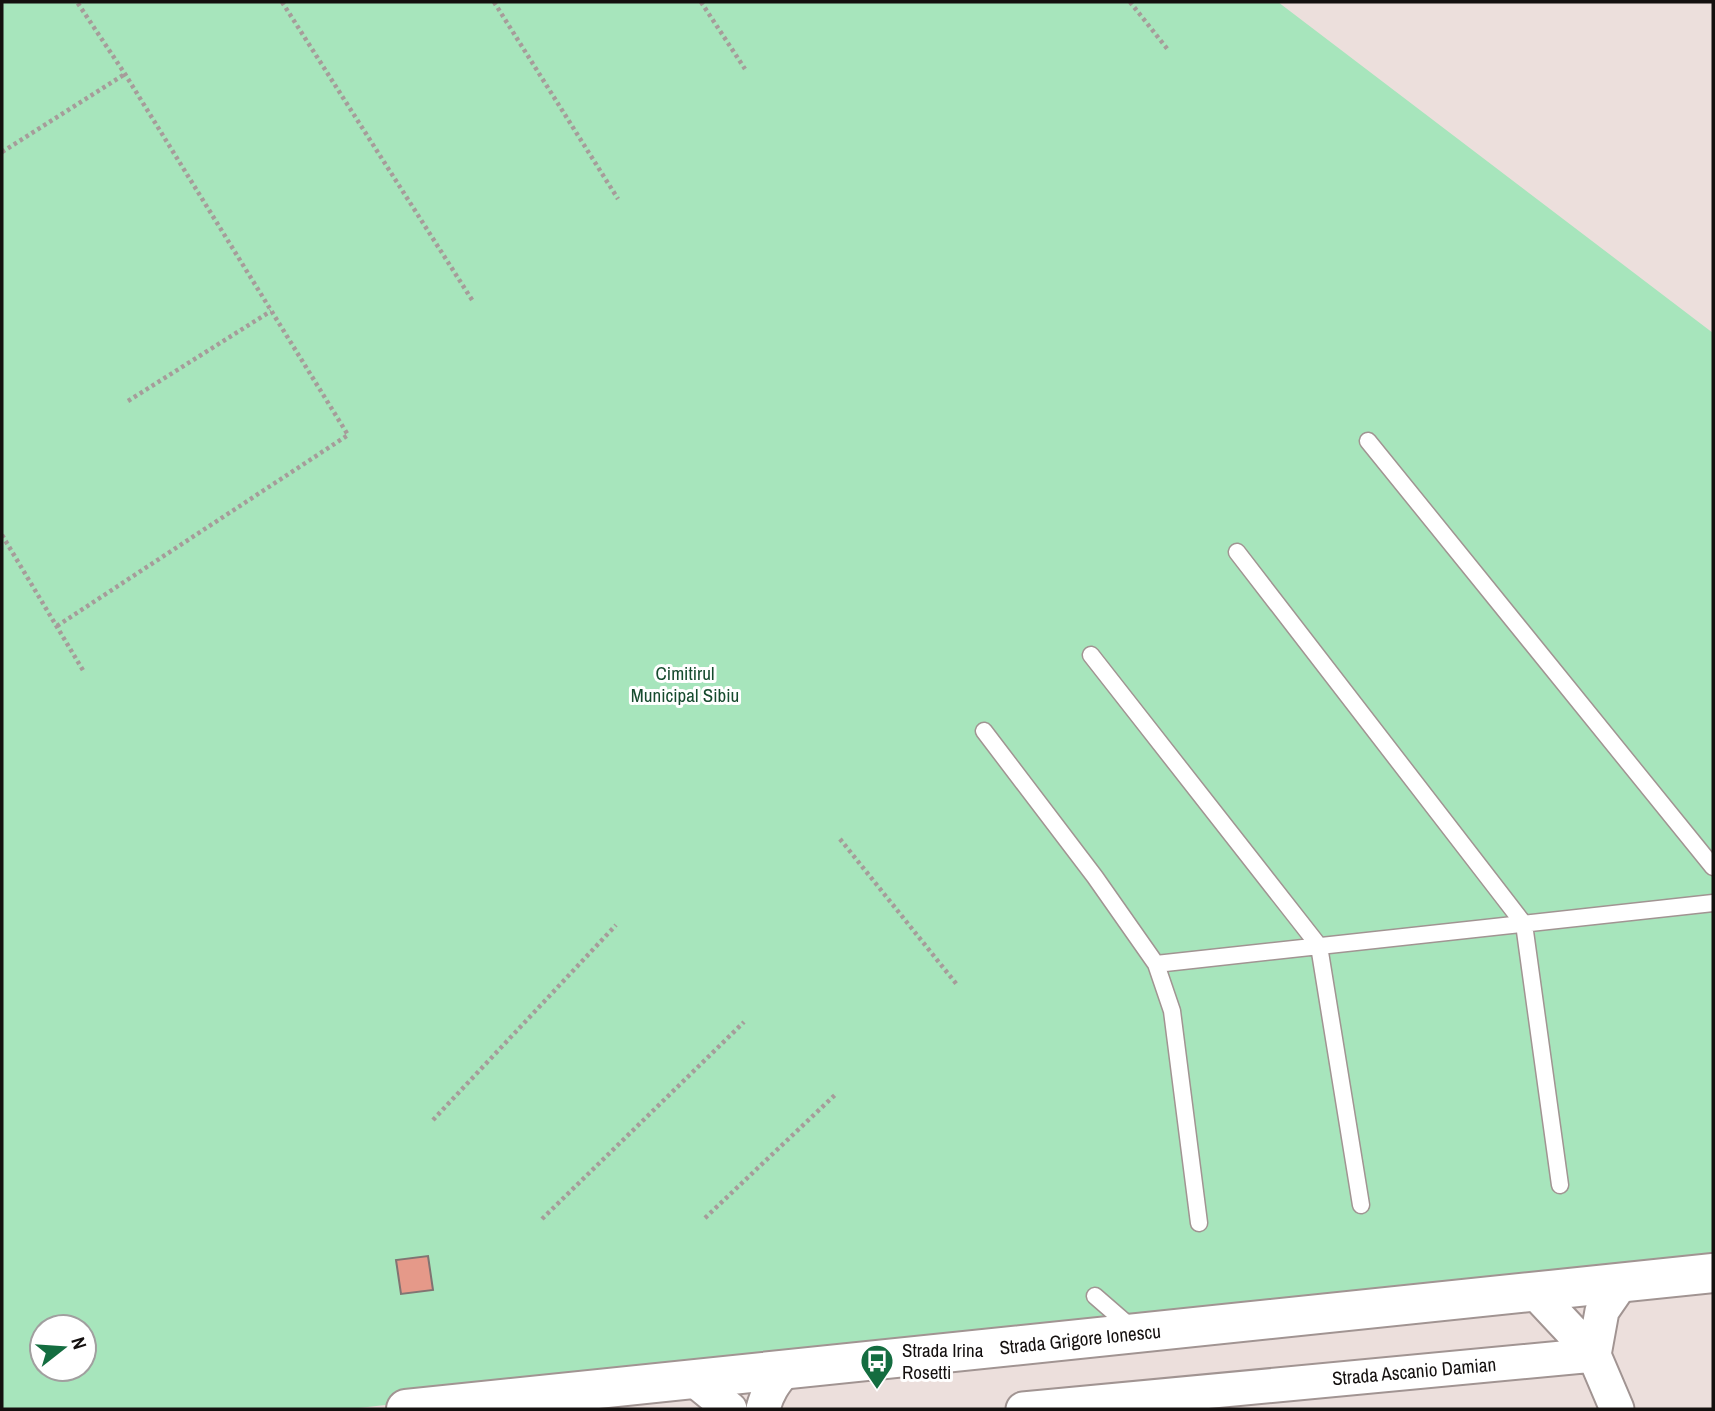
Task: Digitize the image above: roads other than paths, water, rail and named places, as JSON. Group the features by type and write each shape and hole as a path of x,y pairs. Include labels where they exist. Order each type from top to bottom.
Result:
{"main road":[{"name":"Strada Grigore Ionescu","path":"406,1409 1713,1273"}],"street":[{"path":"1594,1355 1602,1311 1622,1282"},
{"path":"1534,1291 1594,1355 1617,1409"},
{"name":"Strada Ascanio Damian","path":"1268,1397 1594,1355"},
{"path":"763,1409 766,1396 786,1370"},
{"path":"693,1379 730,1409"},
{"path":"1023,1409 1268,1397"}],"lane":[{"path":"1368,441 1713,867"},
{"path":"1237,552 1524,923 1560,1185"},
{"path":"1091,655 1319,946 1361,1205"},
{"path":"984,731 1095,877 1156,964 1172,1010 1199,1223"},
{"path":"1156,964 1713,903"}],"place":[{"name":"Strada Irina Rosetti","path":"877,1391"}],"park label":[{"name":"Cimitirul Municipal Sibiu","path":"685,684"}]}
